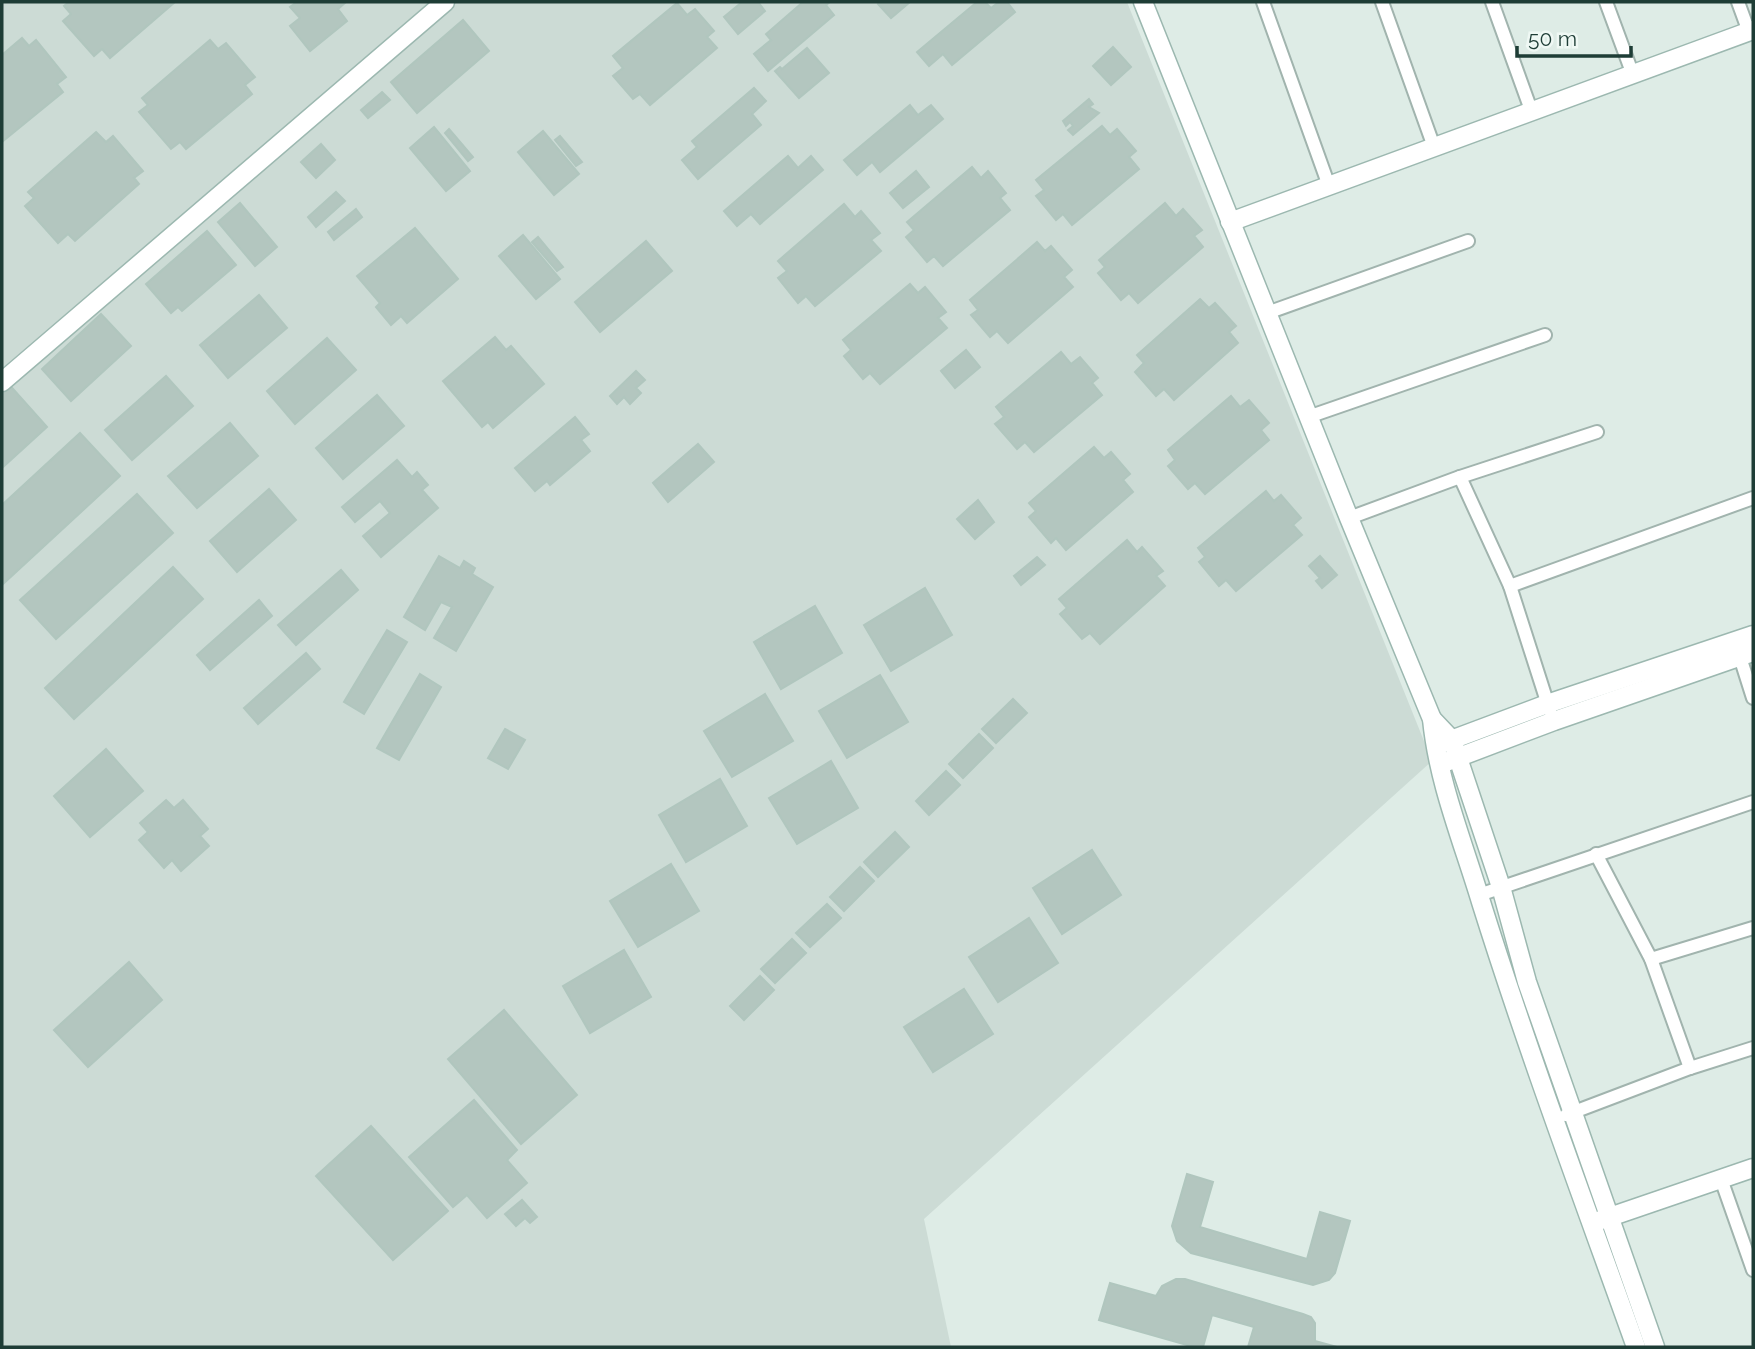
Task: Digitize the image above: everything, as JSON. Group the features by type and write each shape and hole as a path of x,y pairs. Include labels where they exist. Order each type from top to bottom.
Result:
{"street":[{"path":"2,382 445,2"},
{"path":"1143,2 1308,418 1432,719 1434,747 1453,820 1553,1119 1656,1347"},
{"path":"1263,2 1329,186"},
{"path":"1382,2 1434,147"},
{"path":"1492,2 1531,110"},
{"path":"1606,2 1633,75"},
{"path":"1230,222 1751,31 1738,2"},
{"path":"1267,313 1468,241"},
{"path":"1308,418 1545,335"},
{"path":"1349,518 1460,477 1597,432"},
{"path":"1460,477 1510,586 1550,712"},
{"path":"1510,586 1753,498"},
{"path":"1440,764 1458,758 1550,712 1753,635"},
{"path":"1434,747 1747,654 1753,698"},
{"path":"1432,719 1452,740 1501,887 1527,982 1572,1113 1636,1347"},
{"path":"1479,895 1753,802"},
{"path":"1596,854 1651,959 1690,1068"},
{"path":"1651,959 1753,928"},
{"path":"1553,1119 1690,1068 1753,1048"},
{"path":"1600,1220 1753,1168"},
{"path":"1721,1179 1753,1267"}],"shaded area":[{"path":"2,2 1127,2 1432,761 924,1219 951,1347 2,1347"}],"building":[{"path":"69,2 175,2 110,58 102,49 94,56 63,21 71,14 64,6"},
{"path":"297,2 346,2 338,9 347,21 310,51 290,26 300,18 290,7"},
{"path":"742,2 758,2 765,11 738,34 724,17"},
{"path":"803,2 830,2 826,5 834,15 768,71 754,54 771,40 766,34"},
{"path":"910,2 891,18 878,4"},
{"path":"977,2 985,2 991,8 999,2 1007,2 1015,12 952,65 943,54 929,66 917,52"},
{"path":"677,3 687,15 695,9 714,31 707,37 717,48 650,105 640,94 633,99 613,76 623,68 613,56"},
{"path":"463,20 489,51 417,113 391,82"},
{"path":"22,38 29,46 36,40 66,77 57,84 63,92 2,142 2,55"},
{"path":"210,40 218,49 226,43 255,77 245,85 252,94 186,149 180,142 171,149 139,112 148,105 142,98"},
{"path":"1113,47 1131,67 1111,85 1093,66"},
{"path":"807,48 829,73 799,98 775,71 780,67 782,69"},
{"path":"754,88 766,101 752,114 761,125 698,179 682,160 697,147 692,141"},
{"path":"382,92 390,100 368,118 361,110"},
{"path":"1089,99 1093,104 1089,107 1099,113 1073,135 1068,130 1073,126 1070,122 1066,126 1063,121"},
{"path":"910,105 918,115 931,105 943,119 880,172 872,162 857,175 844,160"},
{"path":"1102,126 1110,135 1117,129 1136,151 1129,157 1139,169 1072,225 1063,214 1056,220 1036,196 1044,190 1036,180"},
{"path":"434,127 470,171 446,191 410,148"},
{"path":"449,129 473,157 468,161 445,133"},
{"path":"543,131 579,174 554,195 518,152"},
{"path":"96,132 106,142 113,136 143,171 134,178 139,184 75,241 68,234 58,243 25,206 34,198 28,192"},
{"path":"560,136 582,162 576,166 555,140"},
{"path":"321,144 335,160 316,178 301,162"},
{"path":"788,156 798,168 811,156 823,170 760,224 751,214 737,226 724,211"},
{"path":"972,167 981,178 988,171 1006,193 1000,198 1010,210 943,266 934,256 927,262 906,237 914,230 907,222"},
{"path":"916,171 929,187 903,208 890,193"},
{"path":"336,192 345,201 316,227 308,217"},
{"path":"240,203 277,247 255,266 218,222"},
{"path":"1165,203 1176,216 1183,209 1202,230 1194,236 1203,247 1138,303 1129,293 1121,300 1098,273 1105,267 1099,260"},
{"path":"844,204 855,217 861,211 880,233 871,240 881,251 815,306 806,296 798,303 778,278 787,271 778,261"},
{"path":"356,209 362,217 334,240 328,232"},
{"path":"415,228 458,279 407,323 401,316 391,325 376,307 380,303 357,276"},
{"path":"207,231 236,265 182,311 178,307 171,313 146,284"},
{"path":"523,235 560,279 536,299 499,256"},
{"path":"538,237 563,267 557,271 532,242"},
{"path":"646,241 672,271 600,332 575,302"},
{"path":"1037,242 1045,251 1051,246 1072,270 1064,277 1073,287 1008,343 997,331 990,337 971,315 978,310 970,300"},
{"path":"910,284 918,293 925,287 946,312 938,318 947,328 880,384 870,373 863,379 844,356 851,350 843,340"},
{"path":"259,295 287,328 228,378 200,345"},
{"path":"1200,299 1209,308 1215,303 1236,326 1229,332 1238,343 1174,400 1164,389 1156,396 1135,372 1144,363 1137,355"},
{"path":"101,314 131,346 71,401 42,369"},
{"path":"495,337 506,350 511,346 544,384 493,428 488,422 482,427 443,381"},
{"path":"327,338 356,370 295,424 267,391"},
{"path":"966,350 980,367 955,388 941,371"},
{"path":"1061,352 1071,364 1080,357 1098,378 1092,383 1102,395 1034,452 1025,442 1017,449 995,424 1004,417 996,407"},
{"path":"636,371 645,380 636,388 641,393 630,404 624,397 617,404 610,396"},
{"path":"166,376 193,406 132,460 105,430"},
{"path":"5,380 47,427 2,468 2,384"},
{"path":"377,395 404,426 343,479 316,448"},
{"path":"1231,396 1240,407 1249,400 1269,423 1261,430 1269,440 1205,494 1195,483 1188,489 1168,466 1175,460 1168,450"},
{"path":"575,417 589,434 581,440 590,451 550,485 547,481 535,491 515,468"},
{"path":"230,423 258,456 197,508 168,476"},
{"path":"80,433 120,476 2,585 2,505"},
{"path":"698,444 714,462 668,502 653,483"},
{"path":"1094,447 1104,458 1111,452 1130,474 1123,480 1133,492 1066,550 1056,538 1051,543 1029,517 1036,511 1029,503"},
{"path":"397,460 412,477 417,472 428,485 422,490 438,508 381,557 363,536 390,513 380,501 355,522 342,507"},
{"path":"269,489 296,520 237,572 210,541"},
{"path":"1266,491 1274,501 1281,495 1301,518 1293,525 1302,535 1236,591 1226,580 1219,586 1199,562 1205,557 1198,548"},
{"path":"137,494 173,533 56,639 20,600"},
{"path":"978,500 994,522 975,539 957,519"},
{"path":"1127,540 1137,552 1142,547 1163,571 1156,576 1165,586 1100,644 1090,633 1082,639 1060,614 1067,608 1059,599"},
{"path":"439,556 460,568 464,561 475,568 472,574 493,587 456,651 434,638 452,607 441,602 425,630 404,617"},
{"path":"1320,556 1337,575 1322,588 1316,581 1320,578 1309,566"},
{"path":"1037,557 1045,565 1021,585 1014,576"},
{"path":"173,567 203,599 74,719 45,688"},
{"path":"341,570 358,590 296,645 278,625"},
{"path":"925,588 952,635 891,671 864,625"},
{"path":"259,600 272,616 210,670 197,655"},
{"path":"815,606 842,653 781,689 754,642"},
{"path":"387,630 407,642 364,714 344,702"},
{"path":"306,653 320,669 258,724 244,708"},
{"path":"420,674 441,687 399,760 377,748"},
{"path":"880,675 908,722 847,758 819,711"},
{"path":"765,694 793,741 732,777 704,731"},
{"path":"1013,699 1027,713 996,743 982,729"},
{"path":"505,729 525,740 508,769 488,758"},
{"path":"979,734 993,748 963,778 949,764"},
{"path":"106,749 143,791 90,837 54,796"},
{"path":"831,761 858,808 797,844 769,798"},
{"path":"946,771 960,785 929,815 916,801"},
{"path":"720,779 747,826 686,862 659,815"},
{"path":"166,800 174,808 183,800 208,829 200,836 209,846 181,871 172,860 164,868 139,840 148,832 140,823"},
{"path":"895,832 909,847 878,877 864,862"},
{"path":"1092,850 1121,895 1062,934 1033,888"},
{"path":"671,864 699,911 638,947 610,901"},
{"path":"860,867 874,881 844,911 830,897"},
{"path":"827,904 841,918 810,947 796,933"},
{"path":"1029,918 1058,963 998,1002 969,957"},
{"path":"792,939 806,953 775,983 761,969"},
{"path":"624,950 651,997 590,1033 563,986"},
{"path":"129,962 162,1000 88,1067 54,1030"},
{"path":"760,976 774,990 744,1020 730,1006"},
{"path":"964,989 993,1034 933,1072 904,1027"},
{"path":"504,1010 577,1095 521,1144 448,1059"},
{"path":"474,1100 517,1150 507,1160 527,1183 487,1218 467,1195 453,1207 409,1157"},
{"path":"371,1126 448,1211 393,1260 316,1176"},
{"path":"1187,1174 1213,1182 1200,1227 1307,1259 1320,1212 1350,1221 1335,1273 1329,1280 1313,1285 1191,1253 1177,1241 1172,1226"},
{"path":"522,1200 537,1217 530,1223 525,1218 516,1226 505,1214"},
{"path":"1176,1279 1185,1279 1311,1317 1315,1323 1315,1341 1337,1347 1248,1347 1254,1327 1212,1315 1203,1347 1194,1347 1099,1320 1110,1283 1156,1296 1162,1286"}]}
